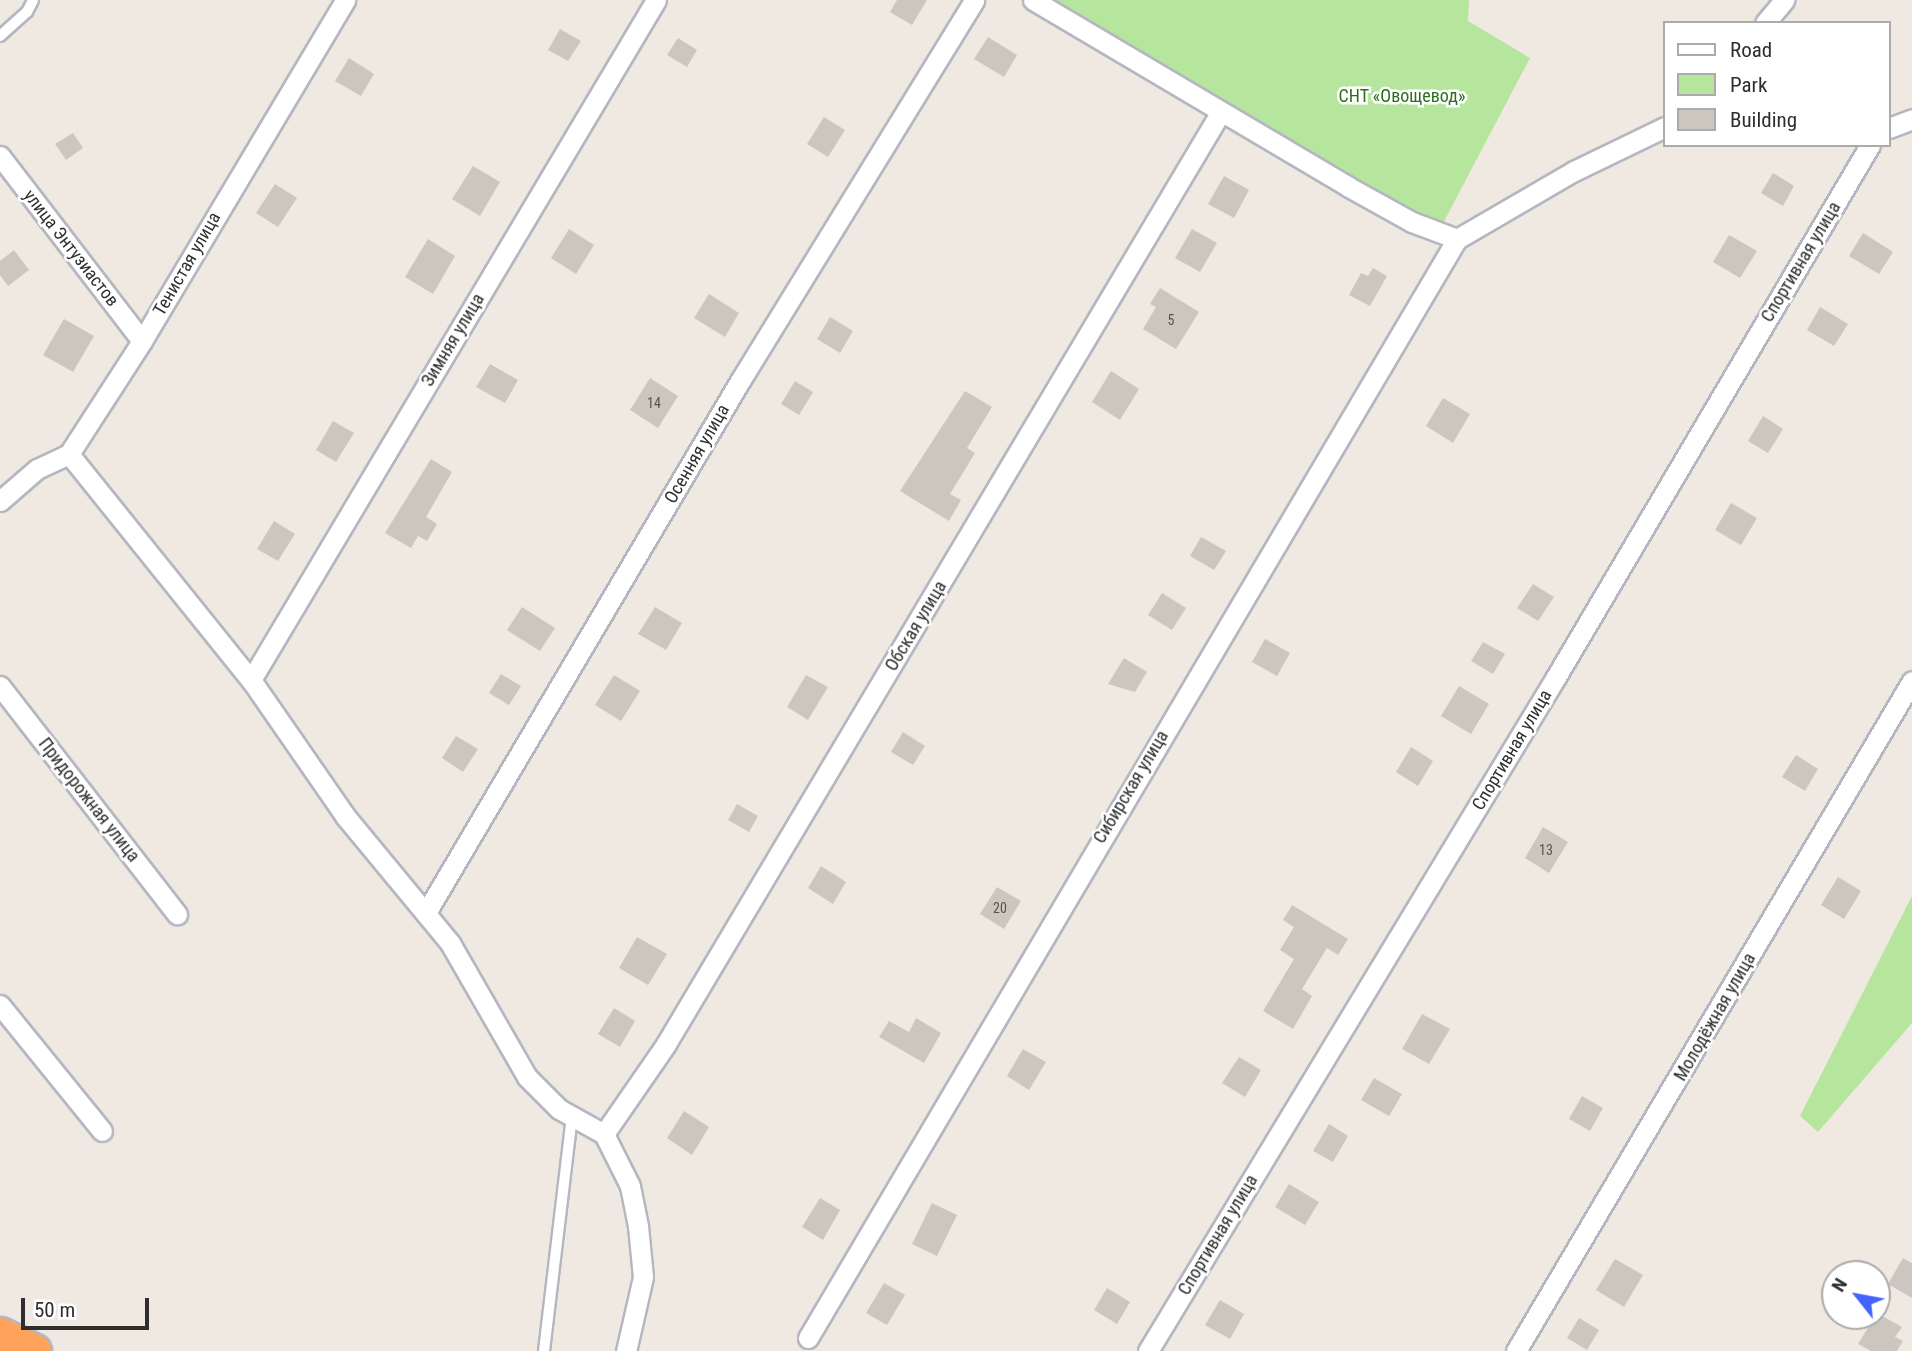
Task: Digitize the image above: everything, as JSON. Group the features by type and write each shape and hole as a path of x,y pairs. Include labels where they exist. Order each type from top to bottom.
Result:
{"highway":[{"path":"0,1335 33,1351"}],"street":[{"name":"Тенистая улица","path":"69,454 142,341 345,0"},
{"name":"Зимняя улица","path":"251,680 656,0"},
{"name":"Осенняя улица","path":"427,911 740,381 974,0"},
{"path":"1033,0 1220,113 1412,222 1457,239 1574,171 1664,127"},
{"path":"1767,21 1784,0"},
{"name":"Обская улица","path":"604,1134 666,1044 1220,113"},
{"path":"1891,127 1912,119"},
{"name":"Спортивная улица","path":"1147,1351 1556,677 1869,147"},
{"name":"улица Энтузиастов","path":"0,156 142,341"},
{"name":"Сибирская улица","path":"804,1344 1457,239"},
{"path":"0,501 37,469 69,454 251,680 345,816 427,911 450,943 527,1077 542,1096 604,1134 630,1186 638,1226 643,1277 626,1351"},
{"name":"Молодёжная улица","path":"1516,1351 1912,681"},
{"name":"Придорожная улица","path":"0,686 177,914"},
{"path":"0,1004 102,1131"}],"lane":[{"path":"0,36 27,12 33,0"},
{"path":"544,1351 572,1116"}],"green space":[{"name":"СНТ «Овощевод»","path":"1056,0 1469,0 1468,21 1530,58 1439,231"},
{"path":"1912,896 1912,1023 1818,1132 1800,1116"}],"building":[{"path":"897,0 927,0 912,25 890,12"},
{"path":"560,29 581,41 568,61 548,50"},
{"path":"988,37 1017,55 1004,77 974,59"},
{"path":"678,38 697,50 687,67 667,55"},
{"path":"349,58 374,74 361,96 335,81"},
{"path":"824,117 845,130 828,157 807,144"},
{"path":"73,133 83,148 66,160 55,144"},
{"path":"473,166 500,182 480,216 452,199"},
{"path":"1773,173 1794,186 1783,206 1761,193"},
{"path":"1224,176 1249,190 1234,218 1208,204"},
{"path":"275,184 297,198 278,227 256,213"},
{"path":"569,229 594,245 576,274 551,258"},
{"path":"1192,229 1217,243 1200,272 1175,258"},
{"path":"1863,233 1893,252 1879,274 1849,256"},
{"path":"1729,235 1757,251 1740,278 1713,262"},
{"path":"428,239 455,256 433,294 405,277"},
{"path":"14,250 29,270 8,286 0,275 0,261"},
{"path":"1373,268 1387,276 1370,306 1349,295 1361,273 1368,276"},
{"path":"1160,288 1199,312 1176,349 1143,329 1156,307 1150,304"},
{"path":"709,294 739,313 725,337 694,318"},
{"path":"1820,307 1848,324 1834,346 1807,330"},
{"path":"830,317 853,331 840,353 817,339"},
{"path":"64,319 94,336 73,372 43,355"},
{"path":"490,364 518,380 505,403 476,387"},
{"path":"1111,371 1139,389 1120,420 1092,402"},
{"path":"650,378 678,396 658,428 630,410"},
{"path":"795,381 813,392 799,415 781,404"},
{"path":"965,391 992,407 967,448 975,453 950,494 961,500 949,521 900,491"},
{"path":"1443,398 1470,414 1453,443 1426,426"},
{"path":"1763,416 1783,429 1768,453 1748,441"},
{"path":"333,421 354,433 336,462 316,450"},
{"path":"431,459 452,472 426,517 437,524 427,541 418,536 411,548 385,533"},
{"path":"1731,503 1757,518 1741,545 1715,530"},
{"path":"274,521 295,534 278,561 257,549"},
{"path":"1201,537 1226,551 1214,570 1190,556"},
{"path":"1533,584 1554,597 1538,621 1517,608"},
{"path":"1162,593 1186,608 1172,630 1148,615"},
{"path":"522,607 555,628 540,651 507,630"},
{"path":"655,607 682,623 666,650 638,634"},
{"path":"1265,639 1290,653 1277,676 1252,662"},
{"path":"1483,642 1505,654 1493,674 1471,661"},
{"path":"1124,658 1147,672 1135,692 1108,684"},
{"path":"501,674 521,686 509,705 489,693"},
{"path":"614,675 640,691 621,721 595,705"},
{"path":"806,675 828,687 808,720 787,707"},
{"path":"1459,686 1489,704 1471,734 1441,716"},
{"path":"903,732 925,746 913,765 891,752"},
{"path":"456,736 478,749 463,772 442,758"},
{"path":"1411,747 1433,761 1418,786 1396,772"},
{"path":"1796,755 1818,769 1805,791 1782,777"},
{"path":"737,804 758,816 749,832 728,820"},
{"path":"1543,827 1568,842 1549,873 1525,858"},
{"path":"821,866 846,882 833,904 808,888"},
{"path":"1838,877 1861,891 1844,919 1821,905"},
{"path":"997,887 1021,901 1004,929 980,914"},
{"path":"1292,905 1348,939 1338,955 1327,948 1302,989 1312,996 1293,1029 1263,1011 1294,959 1280,950 1294,927 1283,920"},
{"path":"637,937 667,954 648,985 619,968"},
{"path":"614,1008 635,1021 620,1047 598,1034"},
{"path":"1422,1014 1450,1029 1429,1064 1402,1049"},
{"path":"916,1018 941,1033 924,1063 879,1037 889,1021 909,1032"},
{"path":"1023,1049 1046,1062 1029,1090 1007,1076"},
{"path":"1239,1057 1261,1070 1245,1097 1222,1083"},
{"path":"1374,1078 1402,1094 1389,1116 1361,1100"},
{"path":"1582,1096 1603,1108 1590,1131 1569,1119"},
{"path":"684,1111 709,1127 692,1155 667,1138"},
{"path":"1329,1124 1348,1136 1333,1162 1313,1151"},
{"path":"1289,1184 1319,1202 1305,1225 1275,1207"},
{"path":"820,1198 840,1210 823,1240 802,1227"},
{"path":"932,1203 957,1215 937,1256 912,1244"},
{"path":"1903,1258 1912,1263 1912,1298 1891,1286 1891,1279"},
{"path":"1615,1259 1643,1275 1624,1307 1596,1290"},
{"path":"884,1283 905,1295 887,1325 866,1313"},
{"path":"1107,1288 1130,1302 1117,1324 1094,1310"},
{"path":"1220,1300 1244,1314 1230,1339 1205,1325"},
{"path":"1579,1318 1599,1330 1587,1350 1567,1338"},
{"path":"1891,1321 1902,1327 1895,1337 1903,1341 1897,1351 1871,1351 1858,1344 1867,1330 1891,1330"}]}
